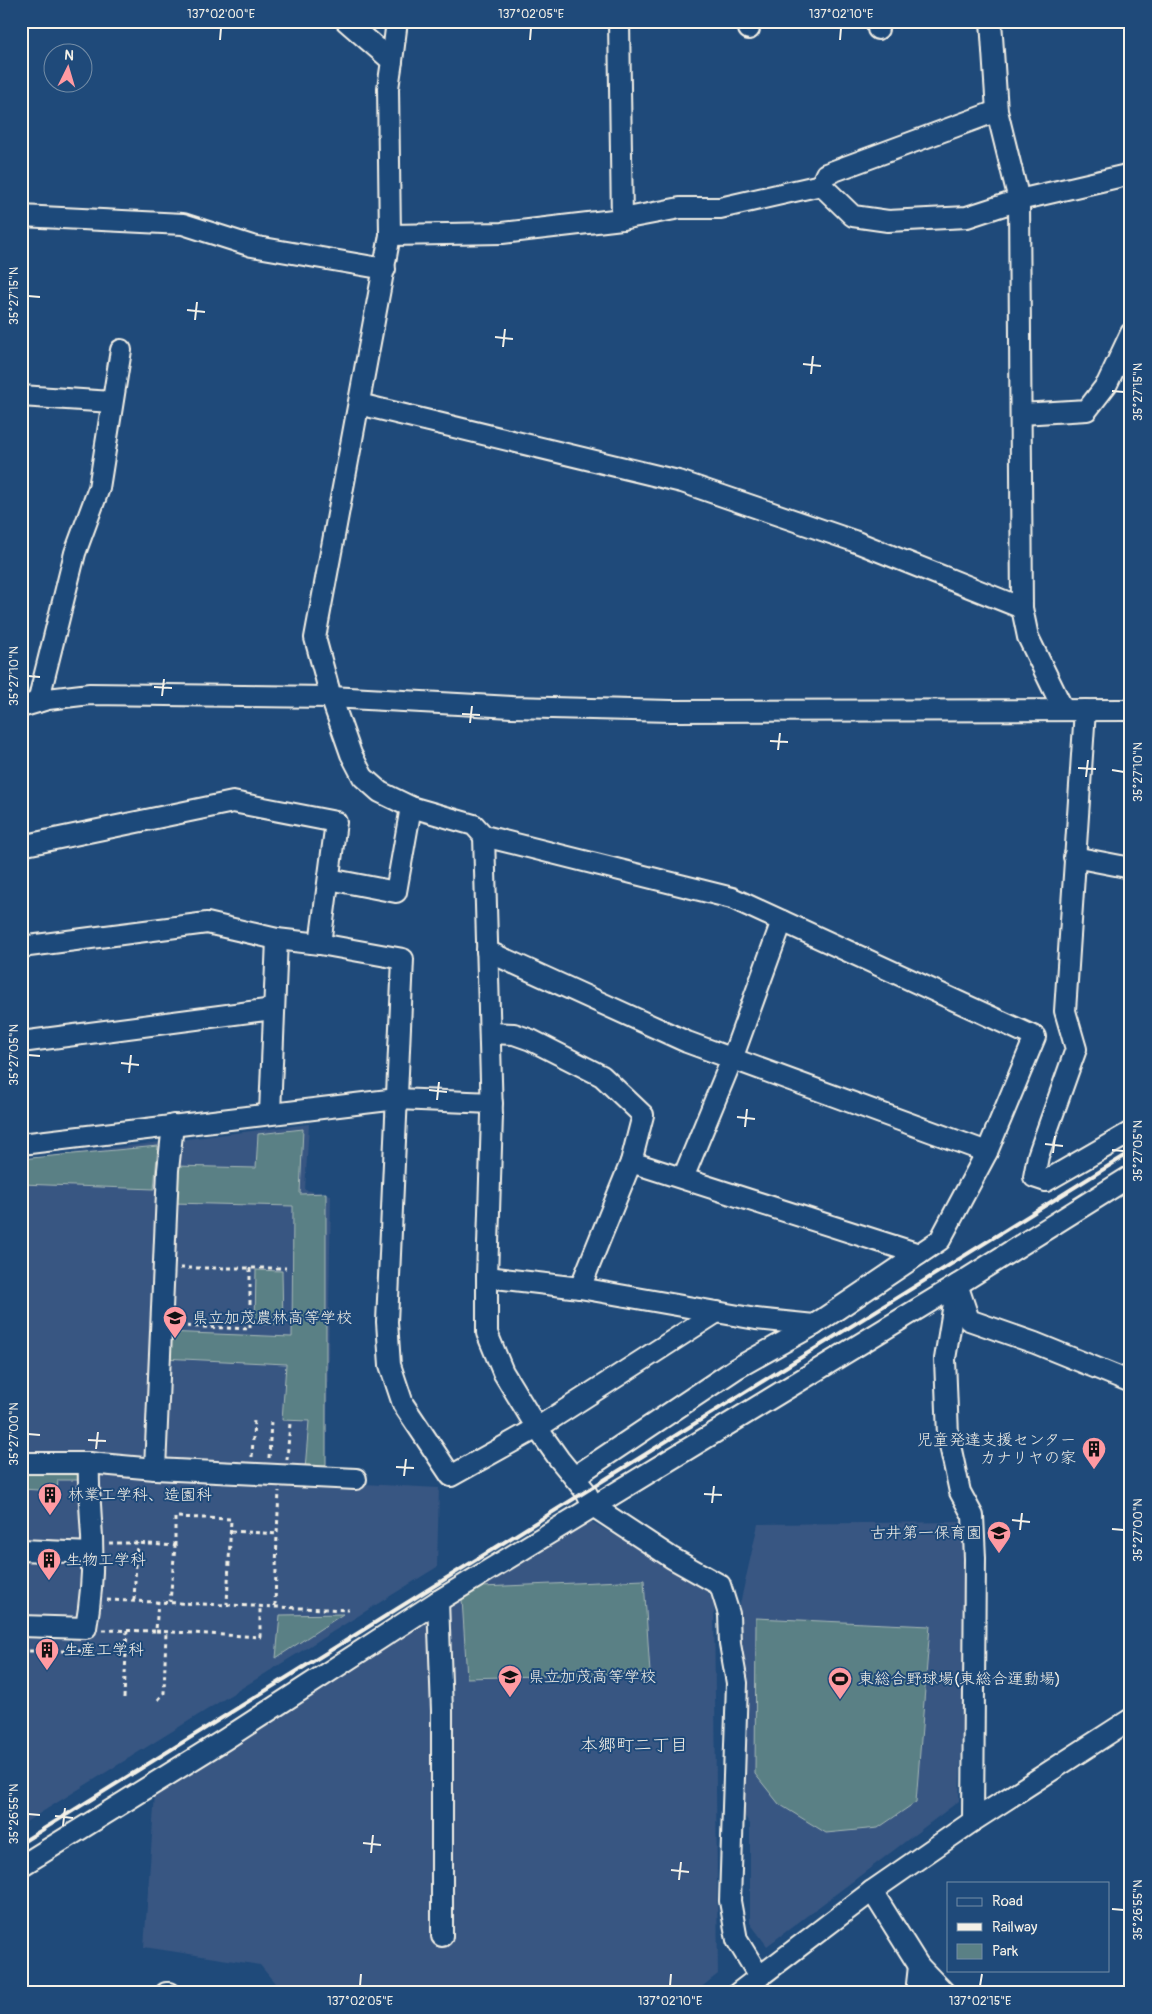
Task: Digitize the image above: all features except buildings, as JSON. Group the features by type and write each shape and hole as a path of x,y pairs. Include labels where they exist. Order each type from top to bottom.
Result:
{"street":[{"path":"346,21 392,62"},
{"path":"398,21 388,88 390,235 315,638 331,697 351,754 363,777 380,792 410,807 474,825 484,836 732,898 1035,1037 987,1152 940,1240 814,1325 737,1368 574,1477"},
{"path":"619,21 622,219"},
{"path":"991,21 997,111 1019,200 1022,608 1028,637 1063,709"},
{"path":"821,185 826,174 997,111"},
{"path":"821,185 853,216 888,221 967,218 1019,200 1131,174"},
{"path":"390,235 502,232 622,219 680,208 720,208 821,185"},
{"path":"21,216 184,224 252,246 385,270"},
{"path":"1021,414 1087,410 1108,384 1131,333"},
{"path":"121,350 99,488 75,554 30,704 90,694 331,697 512,707 671,711 1131,710"},
{"path":"21,396 112,402"},
{"path":"359,404 682,482 854,541 1022,608"},
{"path":"1085,710 1065,1011 1076,1049 1038,1156 1034,1178 1046,1181 1131,1132"},
{"path":"21,846 232,802 336,822 320,944"},
{"path":"329,879 396,892 410,807"},
{"path":"484,836 492,1103 487,1333 502,1372 537,1428 559,1460 586,1492 593,1506 672,1558 720,1585 729,1614 730,1644 737,1684 730,1901 737,1940 760,1976"},
{"path":"1074,857 1131,868"},
{"path":"683,1178 732,1059 782,921"},
{"path":"21,947 207,923 277,939 403,958 387,1322 390,1365 403,1404 451,1476 537,1428 717,1312"},
{"path":"270,1113 277,939"},
{"path":"487,951 686,1042 987,1152"},
{"path":"21,1042 274,1009"},
{"path":"490,1033 514,1034 531,1040 602,1076 644,1115 631,1162 580,1288"},
{"path":"21,1144 397,1099 492,1103"},
{"path":"155,1469 168,1170 173,1125"},
{"path":"631,1162 919,1254"},
{"path":"21,1866 224,1740 438,1600 957,1285 1131,1176"},
{"path":"487,1277 580,1288 717,1312 814,1325"},
{"path":"957,1285 969,1320 1036,1342 1131,1382"},
{"path":"957,1285 945,1359 948,1436 960,1492 973,1516 976,1558 973,1821"},
{"path":"21,1463 89,1464 356,1480"},
{"path":"21,1626 86,1628 91,1599 89,1464"},
{"path":"21,1550 91,1548"},
{"path":"438,1600 442,1711 442,1936"},
{"path":"738,1993 872,1891 973,1821 1131,1719"},
{"path":"872,1891 919,1966 945,1993"},
{"path":"916,1993 919,1966"}],"path":[{"path":"165,1268 286,1268"},
{"path":"162,1326 250,1329 250,1268"},
{"path":"254,1420 271,1475"},
{"path":"271,1421 271,1475 277,1534 275,1606"},
{"path":"271,1475 290,1423"},
{"path":"170,1602 175,1546 174,1517 231,1519 226,1604"},
{"path":"231,1531 277,1534"},
{"path":"91,1548 137,1543 175,1546"},
{"path":"134,1600 137,1543"},
{"path":"91,1599 349,1610"},
{"path":"156,1631 158,1601"},
{"path":"95,1629 260,1637 260,1606"},
{"path":"124,1698 127,1630"},
{"path":"158,1700 164,1693 166,1632"},
{"path":"21,1651 82,1651"}],"shaded area":[{"name":"県立加茂農林高等学校","path":"309,1124 305,1190 331,1195 326,1482 439,1488 437,1567 21,1825 21,1159"},
{"name":"県立加茂高等学校","path":"587,1519 704,1587 714,1601 718,1974 694,1993 283,1993 260,1965 144,1947 155,1794"},
{"path":"963,1522 966,1634 959,1801 767,1946 750,1923 750,1824 738,1806 740,1604 758,1524"}],"green space":[{"path":"303,1129 300,1194 326,1193 326,1470 305,1469 309,1421 282,1420 286,1364 162,1358 164,1332 292,1337 293,1206 172,1203 175,1166 256,1168 258,1134"},
{"path":"158,1146 154,1189 21,1184 21,1159"},
{"path":"256,1270 282,1271 283,1324 255,1324"},
{"path":"21,1469 80,1471 79,1480 58,1480 57,1491 21,1489"},
{"path":"644,1580 650,1673 467,1678 462,1599 482,1587"},
{"path":"343,1614 276,1658 280,1615"},
{"name":"東総合野球場(東総合運動場)","path":"756,1618 930,1626 916,1802 878,1828 826,1833 779,1804 755,1774"}],"railway":[{"path":"21,1843 1131,1152"}],"place":[{"name":"県立加茂農林高等学校","path":"175,1339"},
{"name":"児童発達支援センター カナリヤの家","path":"1094,1470"},
{"name":"林業工学科、造園科","path":"50,1516"},
{"name":"古井第一保育園","path":"999,1554"},
{"name":"生物工学科","path":"49,1581"},
{"name":"生産工学科","path":"47,1671"},
{"name":"県立加茂高等学校","path":"510,1698"},
{"name":"東総合野球場(東総合運動場)","path":"840,1700"}],"district":[{"name":"本郷町二丁目","path":"634,1745"}]}
